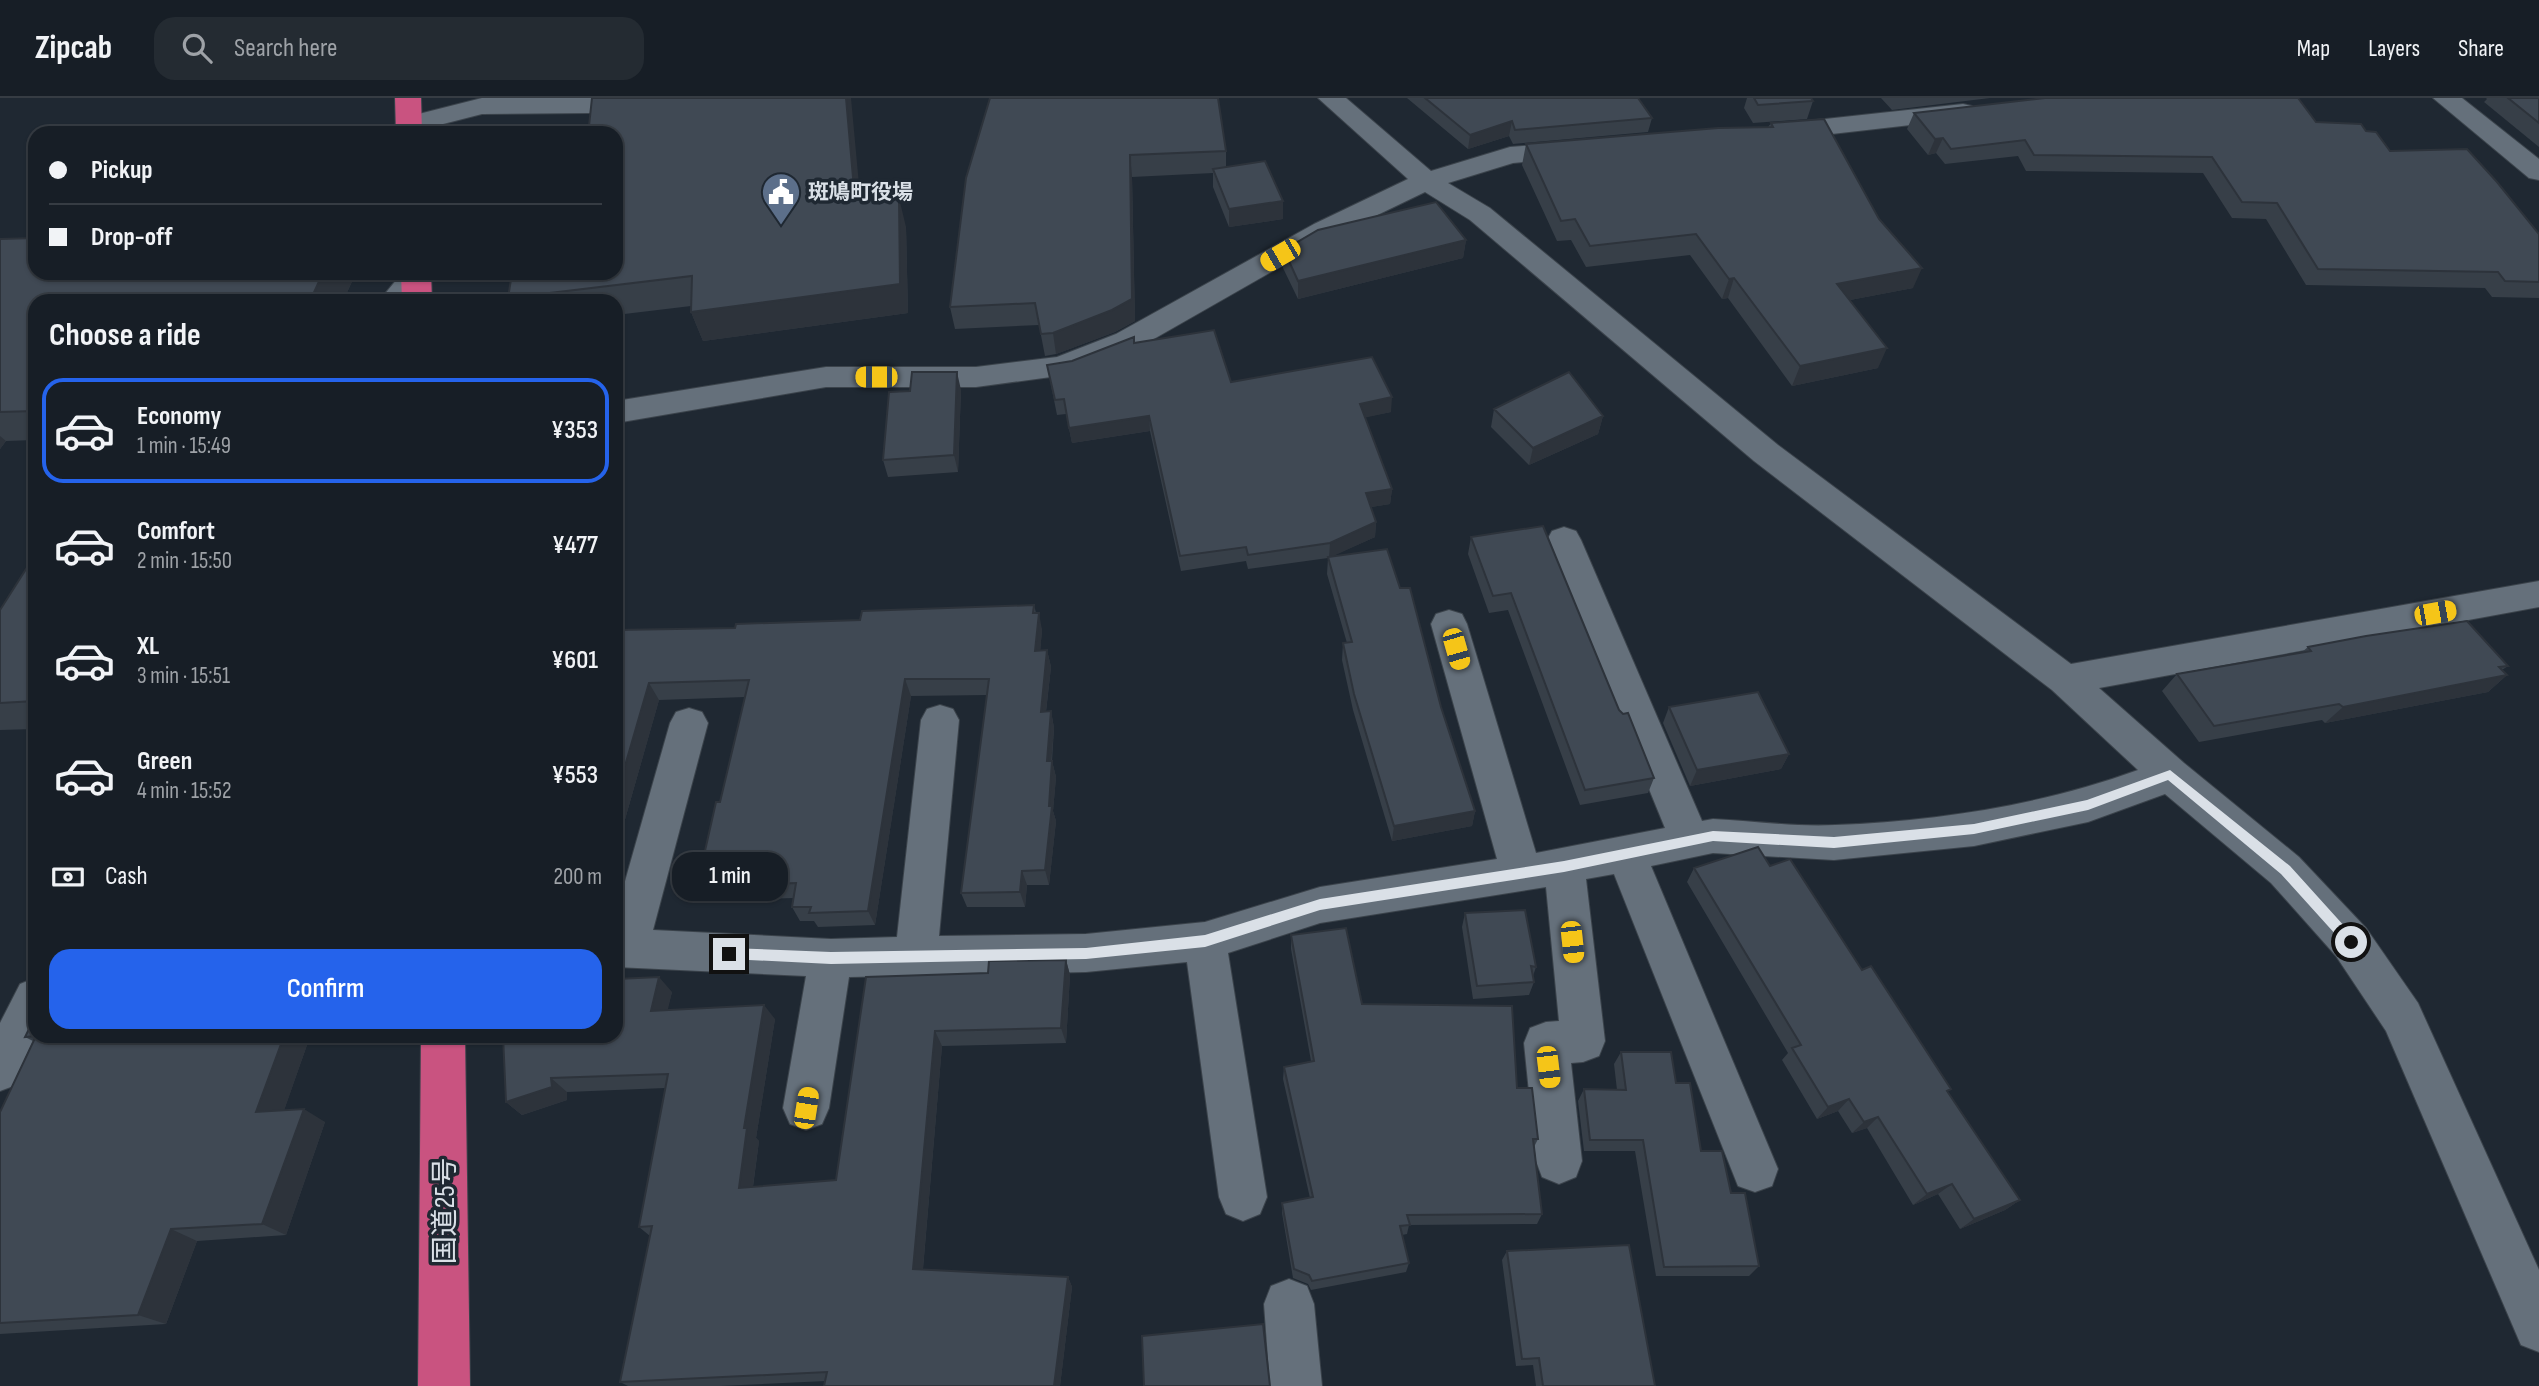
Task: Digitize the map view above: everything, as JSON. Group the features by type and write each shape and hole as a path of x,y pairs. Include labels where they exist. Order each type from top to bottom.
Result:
{"highway":[{"path":"408,98 408,126"},
{"name":"国道25号","path":"443,1043 444,1386"}],"street":[{"path":"411,126 441,98"},
{"path":"418,126 482,106 696,104 715,98"},
{"path":"1331,98 1426,181 1480,214 1766,453 2065,680 2170,775 2285,870 2351,942 2402,1017 2539,1327"},
{"path":"2446,98 2539,172"},
{"path":"1760,133 1981,110"},
{"path":"623,411 826,377 976,377 1062,367 1127,341 1324,230 1426,181 1510,156 1607,147"},
{"path":"1564,540 1690,841"},
{"path":"2065,680 2539,594"},
{"path":"1449,624 1543,870 1583,1041 1546,1043 1559,1161"},
{"path":"916,957 940,720"},
{"path":"623,946 689,723"},
{"path":"623,949 831,958 916,957 1086,953 1205,941 1320,905 1543,870 1713,836 1834,843 1974,829 2088,805 2170,775"},
{"path":"1626,854 1755,1169"},
{"path":"1205,941 1243,1197"},
{"path":"806,1108 831,958"},
{"path":"0,1070 28,1012"},
{"path":"1289,1304 1296,1386"}],"building":[{"path":"592,98 846,98 855,200 899,198 900,284 691,312 692,276 541,294 509,294 511,280 623,280 623,126 589,126"},
{"path":"990,98 1218,98 1226,151 1130,155 1132,299 1112,310 1053,333 1041,334 1035,303 950,307 966,178"},
{"path":"1425,98 1638,98 1652,118 1515,130 1512,121 1470,135"},
{"path":"1754,98 1811,98 1813,101 1758,105"},
{"path":"2045,98 2298,98 2316,122 2361,124 2366,131 2376,132 2390,151 2467,149 2539,234 2539,282 2505,281 2498,272 2318,269 2277,203 2242,202 2212,157 2034,155 2025,140 1951,149 1943,138 1935,139 1914,113"},
{"path":"2508,98 2539,98 2539,123"},
{"path":"1824,119 1879,219 1922,268 1837,284 1887,348 1800,366 1734,278 1729,279 1696,234 1590,246 1575,219 1561,221 1526,144 1718,128 1773,127 1771,123"},
{"path":"1265,161 1283,201 1229,209 1213,169"},
{"path":"1436,202 1466,240 1298,281 1284,250 1318,230"},
{"path":"28,238 28,280 320,280 313,294 28,294 28,411 0,412 0,239"},
{"path":"1214,330 1231,382 1372,357 1392,397 1360,404 1392,489 1366,493 1376,522 1330,543 1248,555 1246,547 1180,556 1149,416 1069,428 1064,399 1055,400 1047,365 1072,361 1134,337 1134,343"},
{"path":"912,372 957,372 954,455 883,460 889,392 910,391"},
{"path":"1569,372 1603,416 1533,448 1494,409"},
{"path":"1543,526 1619,710 1623,714 1628,713 1654,778 1585,790 1511,593 1493,596 1471,537"},
{"path":"1387,549 1400,588 1410,588 1441,707 1475,811 1394,826 1354,694 1343,643 1352,642 1328,557"},
{"path":"28,566 28,701 0,703 0,610"},
{"path":"1034,605 1033,613 1039,613 1035,651 1047,650 1041,712 1051,711 1047,761 1052,761 1049,806 1052,806 1045,870 1022,871 1020,892 961,893 989,679 905,679 868,911 809,913 811,907 792,907 796,883 719,886 721,873 700,873 749,680 649,683 623,773 623,630 735,628 736,624 860,620 862,611"},
{"path":"2467,621 2508,666 2499,667 2507,675 2343,707 2339,704 2214,726 2177,674 2311,651 2308,647 2366,636"},
{"path":"1758,692 1789,754 1697,770 1669,707"},
{"path":"1758,847 1770,866 1790,859 1862,970 1871,966 1951,1089 1947,1091 2020,1200 1974,1219 1952,1184 1927,1194 1878,1117 1864,1122 1849,1099 1828,1107 1792,1048 1801,1045 1694,868"},
{"path":"1525,910 1536,967 1531,966 1534,982 1477,986 1465,913"},
{"path":"1346,928 1362,1004 1512,1006 1517,1088 1532,1088 1538,1139 1533,1139 1542,1214 1407,1215 1410,1225 1400,1226 1409,1263 1312,1281 1309,1275 1294,1269 1282,1203 1313,1197 1284,1067 1314,1061 1291,935"},
{"path":"1066,960 1061,1028 935,1031 913,1269 1068,1277 1054,1386 824,1386 827,1372 620,1382 652,1226 639,1227 668,1074 551,1078 552,1087 506,1102 503,1043 623,1043 623,979 659,977 651,1011 764,1005 744,1128 747,1128 739,1188 836,1180 866,977 988,973 989,961"},
{"path":"33,1043 281,1043 256,1112 304,1109 262,1224 171,1229 138,1315 0,1323 0,1112"},
{"path":"1621,1052 1671,1052 1676,1083 1690,1083 1701,1151 1722,1151 1731,1193 1745,1193 1759,1266 1664,1267 1643,1140 1590,1140 1584,1089 1626,1090"},
{"path":"1629,1245 1655,1386 1543,1386 1539,1358 1522,1359 1507,1251"},
{"path":"1263,1324 1270,1386 1144,1386 1142,1336"}],"place":[{"name":"斑鳩町役場","path":"781,226"}],"route":[{"path":"729,954 831,958 1086,953 1205,941 1320,905 1564,866 1713,836 1834,843 1974,829 2088,805 2170,775 2285,870 2351,942"}]}
